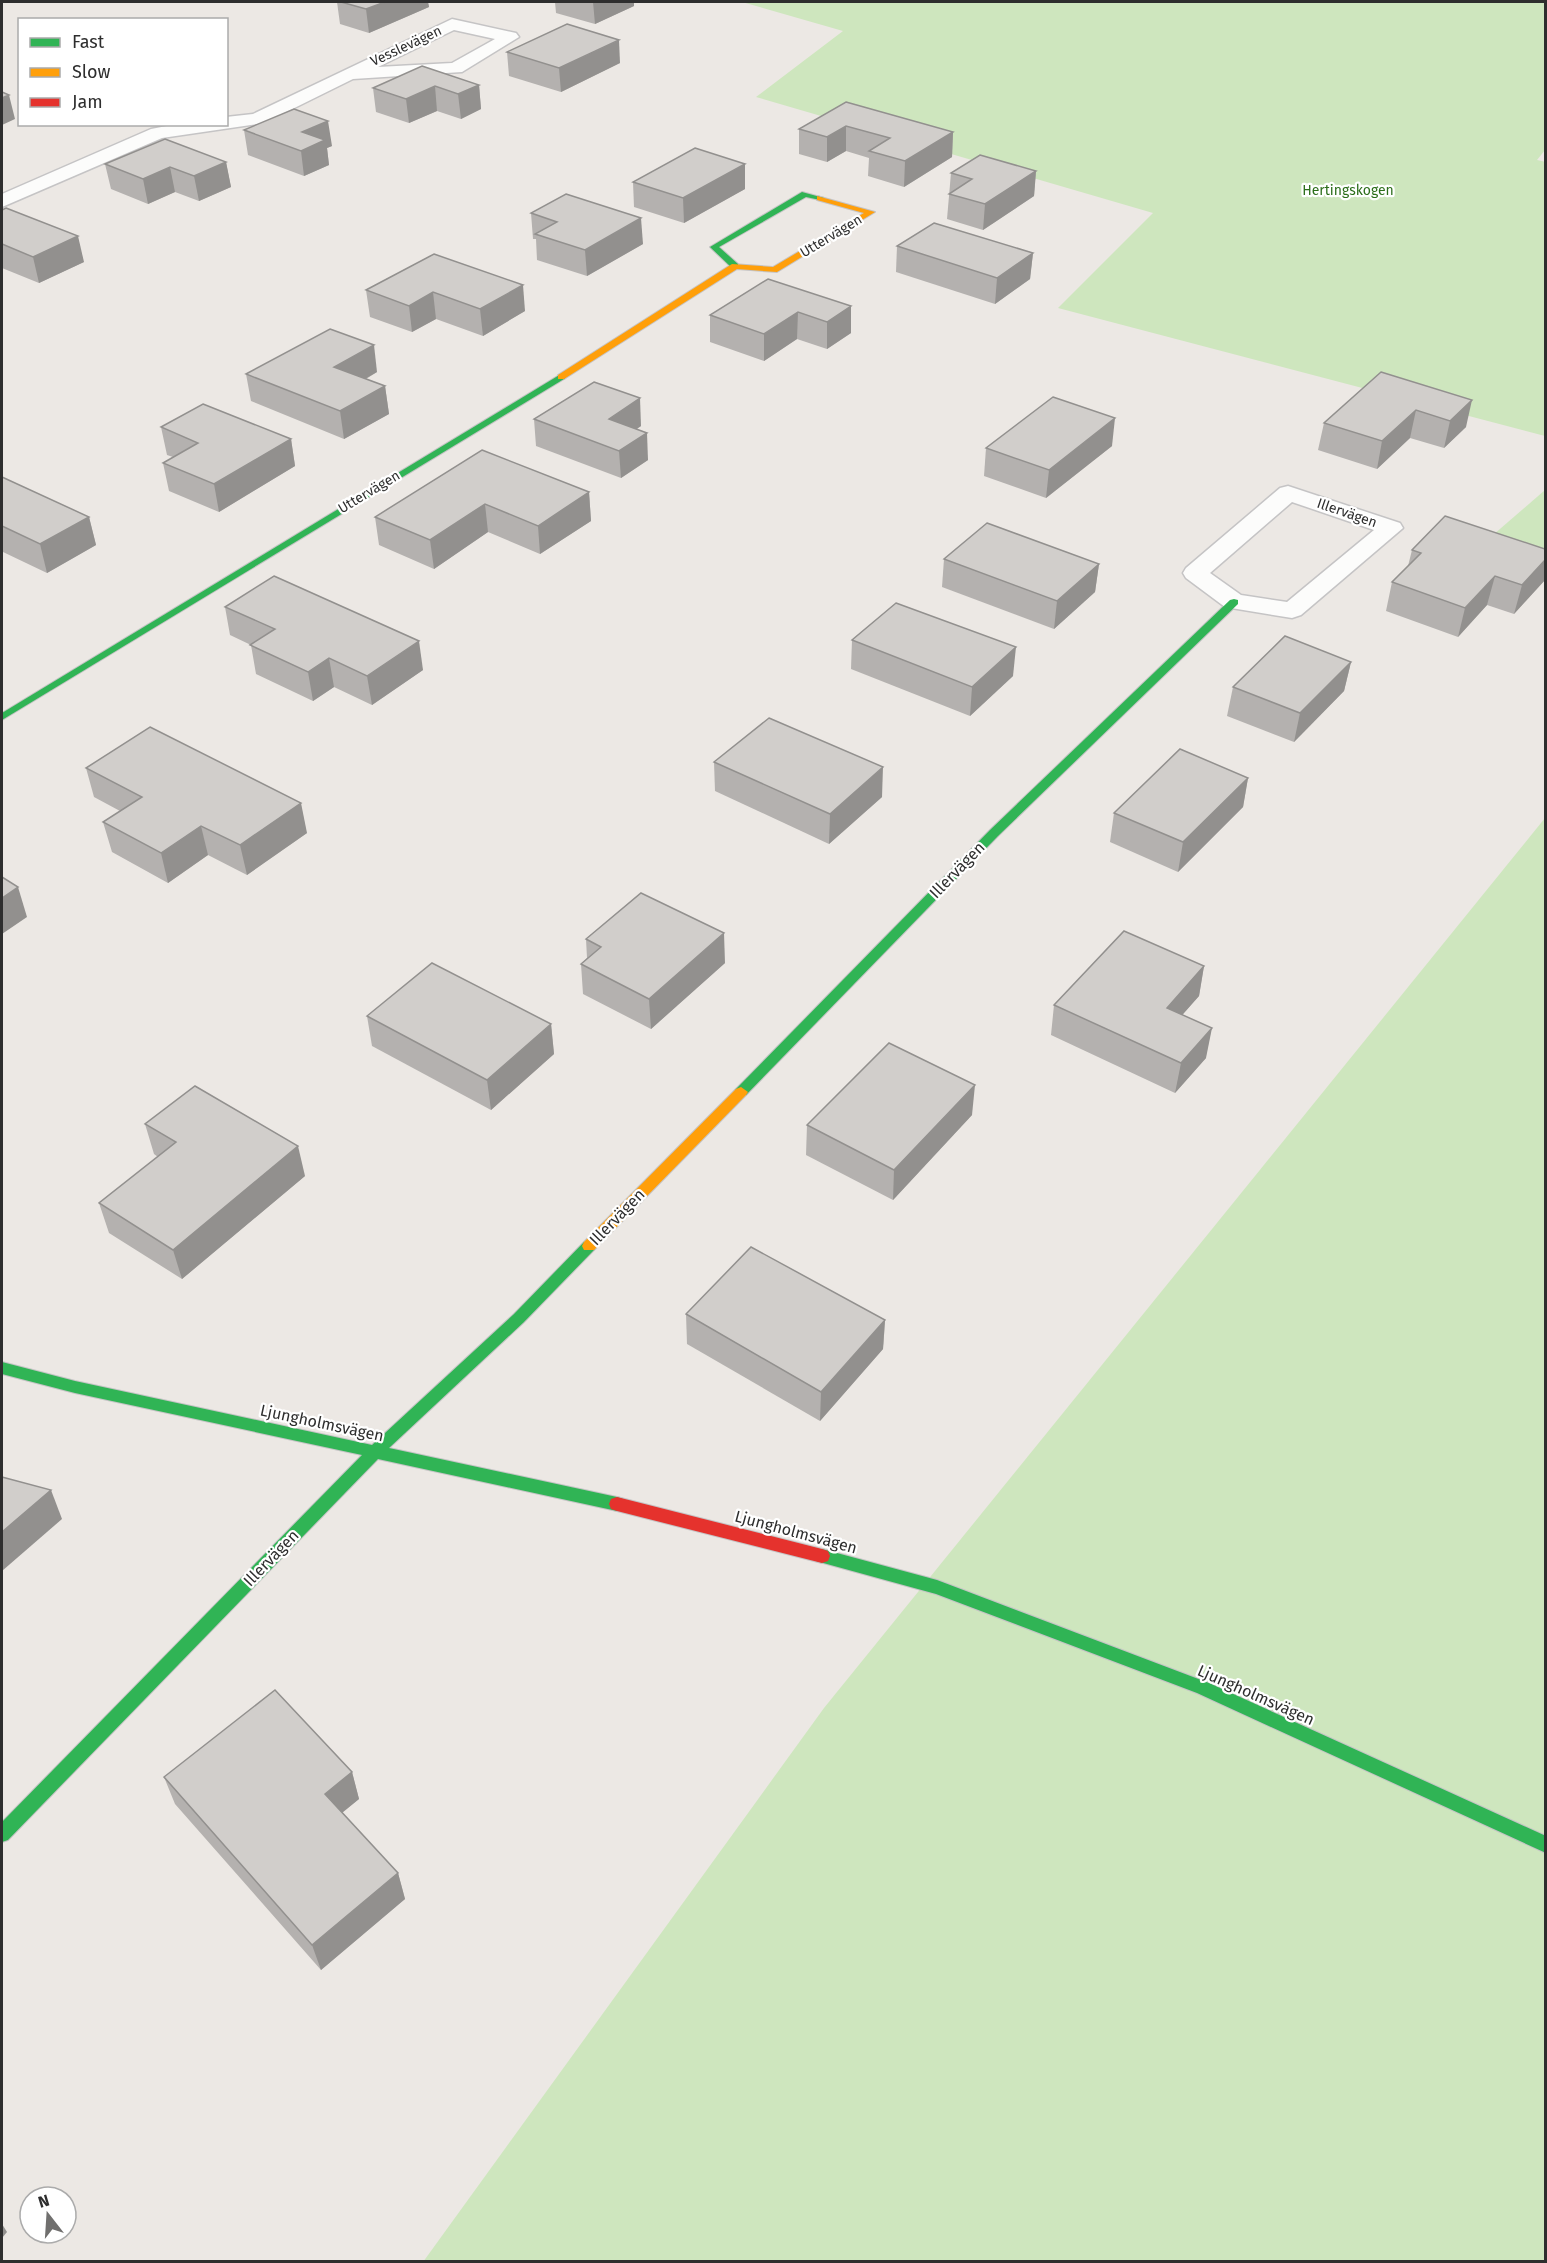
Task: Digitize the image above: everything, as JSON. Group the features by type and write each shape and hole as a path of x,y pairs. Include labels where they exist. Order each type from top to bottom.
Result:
{"street":[{"name":"Vesslevägen","path":"228,123 256,119 347,74 452,24 510,37 456,68 347,74"},
{"path":"2,201 158,133 204,126"},
{"name":"Uttervägen","path":"2,717 644,326 735,266 774,270 871,212 805,194 714,247 735,266"},
{"name":"Illervägen","path":"1288,493 1391,528 1292,610 1234,602 1195,573 1288,493"},
{"name":"Illervägen","path":"2,1834 375,1452 519,1318 994,832 1234,602"},
{"name":"Ljungholmsvägen","path":"2,1368 75,1387 663,1514 937,1587 1203,1688 1545,1845"}],"green space":[{"name":"Hertingskogen","path":"742,2 1545,2 1545,150 1537,160 1546,162 1545,436 1058,308 1153,213 756,97 843,31"},
{"path":"1545,490 1545,560 1493,535"},
{"path":"1545,818 1545,2261 423,2262 824,1708"}],"building":[{"path":"341,2 385,2 366,9"},
{"path":"567,24 619,40 559,68 507,52"},
{"path":"422,66 479,85 458,94 435,86 406,99 373,88"},
{"path":"846,102 953,132 905,161 869,151 890,138 846,126 827,137 799,129"},
{"path":"294,109 328,121 302,132 325,140 301,151 244,130"},
{"path":"165,139 226,162 194,176 170,167 143,179 105,164"},
{"path":"695,148 745,164 683,198 633,182"},
{"path":"980,155 1036,171 985,204 949,194 972,179 951,173"},
{"path":"566,194 641,218 585,250 535,234 557,222 531,213"},
{"path":"6,208 78,236 33,257 2,244 2,210"},
{"path":"934,223 1033,253 997,278 897,246"},
{"path":"434,254 523,285 480,309 433,292 409,306 366,290"},
{"path":"768,279 851,306 827,322 798,312 764,334 710,315"},
{"path":"330,329 374,345 334,367 385,386 340,411 246,374"},
{"path":"1381,372 1472,400 1450,421 1416,410 1382,441 1324,423"},
{"path":"594,382 640,398 609,419 647,433 619,451 534,419"},
{"path":"1053,397 1115,418 1049,470 986,448"},
{"path":"203,404 291,439 214,484 163,463 198,443 161,427"},
{"path":"482,450 589,492 538,526 485,504 430,540 375,517"},
{"path":"2,477 89,517 40,544 2,526"},
{"path":"1445,516 1545,549 1545,560 1522,585 1495,576 1465,608 1392,582 1421,553 1412,550"},
{"path":"987,523 1099,564 1057,601 944,559"},
{"path":"274,576 419,641 367,676 329,658 308,672 250,645 275,629 225,607"},
{"path":"896,603 1016,647 972,687 852,640"},
{"path":"1285,636 1351,662 1300,713 1233,687"},
{"path":"769,718 883,767 830,814 714,762"},
{"path":"150,727 301,803 240,845 201,826 161,853 103,822 142,797 86,768"},
{"path":"1180,749 1248,778 1183,842 1114,813"},
{"path":"2,877 18,887 2,898"},
{"path":"641,893 724,933 649,999 581,964 601,947 586,939"},
{"path":"1124,931 1204,966 1167,1008 1212,1028 1181,1063 1054,1005"},
{"path":"432,963 551,1024 487,1080 367,1016"},
{"path":"889,1043 975,1085 894,1170 807,1125"},
{"path":"195,1086 298,1146 173,1250 99,1203 176,1142 145,1124"},
{"path":"751,1247 885,1320 821,1392 686,1314"},
{"path":"2,1477 51,1490 2,1532"},
{"path":"275,1690 352,1772 325,1794 398,1873 312,1945 164,1777"}],"traffic: fast":[{"path":"735,266 714,247 805,194 820,198"},
{"path":"2,717 561,377"},
{"path":"741,1092 994,833 1234,602"},
{"path":"2,1834 375,1452 519,1318 589,1246"},
{"path":"2,1368 75,1387 617,1504"},
{"path":"822,1556 937,1587 1203,1688 1546,1845"}],"traffic: slow":[{"path":"561,377 735,266 774,270 871,212 820,198"},
{"path":"589,1246 741,1092"}],"traffic: jam":[{"path":"617,1504 822,1556"}]}
